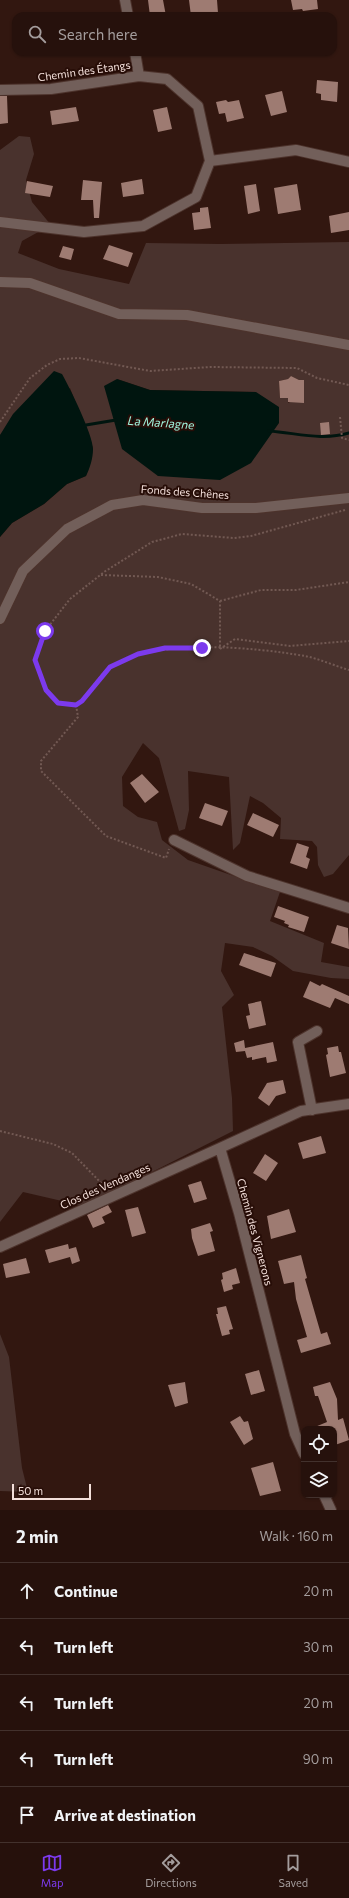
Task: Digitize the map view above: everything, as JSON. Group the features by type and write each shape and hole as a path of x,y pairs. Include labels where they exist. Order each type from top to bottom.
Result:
{"street":[{"path":"126,0 128,12"},
{"path":"136,56 139,76"},
{"name":"Chemin des Étangs","path":"0,90 51,89 139,76 167,79 198,106 210,161"},
{"path":"0,222 84,232 143,226 196,198 210,161 296,150 349,162"},
{"path":"0,282 30,283 119,314 187,315 349,346"},
{"name":"Fonds des Chênes","path":"0,619 23,571 67,529 112,505 143,500 202,508 256,508 349,498"},
{"path":"174,840 247,876 349,908"},
{"path":"312,1110 298,1042 317,1031"},
{"path":"220,1148 301,1111 349,1104"},
{"name":"Clos des Vendanges","path":"0,1247 220,1148"},
{"name":"Chemin des Vignerons","path":"220,1148 239,1213 294,1434 301,1448"},
{"path":"325,1498 331,1510"}],"path":[{"path":"0,422 30,378 46,365 60,359 79,358 150,371 210,367 297,368 317,378 349,385"},
{"path":"340,417 342,438 349,440"},
{"path":"349,508 251,536 234,538 182,534 152,542 101,575 70,599 45,631 35,660 46,690 58,703 76,705 82,701 110,667 138,654 165,648 255,650 307,657 349,670"},
{"path":"101,575 158,577 191,584 220,600 261,590 296,590 349,582"},
{"path":"220,600 220,649"},
{"path":"220,649 235,639 290,646 349,641"},
{"path":"76,705 78,717 41,761 41,771 106,836 166,858 174,840"},
{"path":"0,1131 53,1144 72,1153 113,1196"}],"shaded area":[{"path":"19,136 30,137 34,154 26,180 32,202 51,225 22,241 18,253 59,269 129,284 146,243 220,244 349,242 349,855 333,874 324,877 318,865 317,847 312,841 280,839 281,818 263,803 250,796 240,843 233,850 229,777 188,771 189,810 185,829 179,831 159,758 143,743 122,777 123,806 138,817 157,822 162,840 188,860 280,892 270,921 324,943 321,962 349,967 349,979 331,978 293,971 272,956 253,947 225,943 221,971 234,995 222,1007 232,1098 233,1131 152,1172 88,1207 23,1192 0,1222 0,537 12,523 44,504 67,484 86,476 93,448 70,388 0,435 0,150","holes":["291,376 299,380 290,402 288,403 288,398 280,398 279,381 288,379","117,379 150,390 256,392 158,476"]},
{"path":"0,1334 9,1357 22,1468 28,1492 0,1491"}],"water":[{"path":"54,371 62,374 89,433 93,449 90,466 86,476 67,484 44,504 12,523 0,537 0,435 13,414"},
{"path":"117,379 150,390 256,392 279,407 279,423 251,463 220,480 158,476 122,449 104,386"}],"building":[{"path":"148,0 163,0 165,12 150,12"},
{"path":"189,0 217,0 218,12 190,12"},
{"path":"291,0 317,0 318,9 303,11 302,9 293,10"},
{"path":"317,80 338,82 337,102 321,100 321,94 316,93"},
{"path":"282,91 287,112 271,116 265,95"},
{"path":"0,96 7,96 8,123 0,124"},
{"path":"226,100 228,102 239,100 244,118 227,122 225,113 219,114 216,102"},
{"path":"76,107 79,121 52,125 50,111"},
{"path":"167,107 172,129 158,132 153,110"},
{"path":"142,179 144,194 123,197 121,183"},
{"path":"83,180 102,182 99,218 94,218 93,200 81,200"},
{"path":"27,181 53,186 50,197 25,193"},
{"path":"256,184 260,211 248,214 244,186"},
{"path":"297,184 301,210 278,214 274,188"},
{"path":"208,207 211,228 194,230 192,213 200,212 200,208"},
{"path":"349,212 349,230 331,233 329,216"},
{"path":"109,245 133,253 128,267 103,259"},
{"path":"63,246 74,249 71,260 59,257"},
{"path":"291,376 299,380 304,380 304,403 288,402 288,398 280,398 279,381 288,379"},
{"path":"329,422 330,434 321,435 320,423"},
{"path":"142,774 159,792 145,803 130,783"},
{"path":"205,803 228,811 222,826 199,818"},
{"path":"253,813 279,825 273,837 247,825"},
{"path":"297,843 309,847 306,857 310,859 307,869 290,863"},
{"path":"278,906 309,917 304,932 288,927 289,925 284,923 285,921 274,917"},
{"path":"337,925 348,928 349,949 331,943"},
{"path":"244,953 276,963 271,977 239,965"},
{"path":"310,981 320,986 322,984 349,996 349,1004 335,998 330,1008 303,997"},
{"path":"261,1001 266,1025 249,1029 246,1016 250,1015 248,1004"},
{"path":"244,1040 245,1048 273,1042 277,1061 267,1063 266,1057 252,1060 252,1057 247,1058 245,1051 236,1052 234,1043"},
{"path":"338,1046 346,1073 330,1077 326,1055 328,1054 327,1048"},
{"path":"283,1080 286,1093 276,1096 269,1106 258,1098 267,1083"},
{"path":"321,1136 326,1153 303,1159 298,1143"},
{"path":"265,1154 278,1163 266,1181 253,1173"},
{"path":"201,1181 207,1199 194,1203 188,1185"},
{"path":"108,1205 112,1212 102,1217 105,1223 93,1228 87,1215"},
{"path":"138,1207 146,1233 132,1237 125,1210"},
{"path":"289,1209 296,1232 271,1239 267,1216"},
{"path":"210,1223 213,1231 210,1232 215,1251 198,1256 192,1238 191,1229"},
{"path":"68,1244 69,1249 76,1247 80,1261 72,1264 70,1257 49,1263 45,1250"},
{"path":"301,1255 307,1278 305,1279 321,1334 327,1332 331,1344 301,1353 297,1340 307,1337 296,1299 294,1282 284,1284 278,1261"},
{"path":"26,1258 30,1273 6,1278 3,1264"},
{"path":"236,1268 240,1283 232,1285 233,1289 224,1292 221,1280 223,1279 222,1273"},
{"path":"226,1306 233,1329 229,1330 230,1334 222,1336 216,1314 218,1314 217,1308"},
{"path":"259,1370 265,1391 251,1395 245,1374"},
{"path":"185,1382 188,1403 175,1407 168,1385"},
{"path":"330,1382 337,1399 338,1420 343,1418 349,1440 337,1444 337,1426 317,1426 327,1422 318,1396 315,1396 313,1387"},
{"path":"240,1416 244,1422 248,1421 253,1439 244,1445 230,1422"},
{"path":"273,1462 281,1491 260,1496 251,1468"}],"waterway":[{"name":"La Marlagne","path":"83,427 86,425 116,420"},
{"name":"La Marlagne","path":"269,431 309,436 329,436 349,433"}],"route":[{"path":"45,631 35,660 46,690 58,703 76,705 82,701 110,667 138,654 165,648 202,648"}]}
